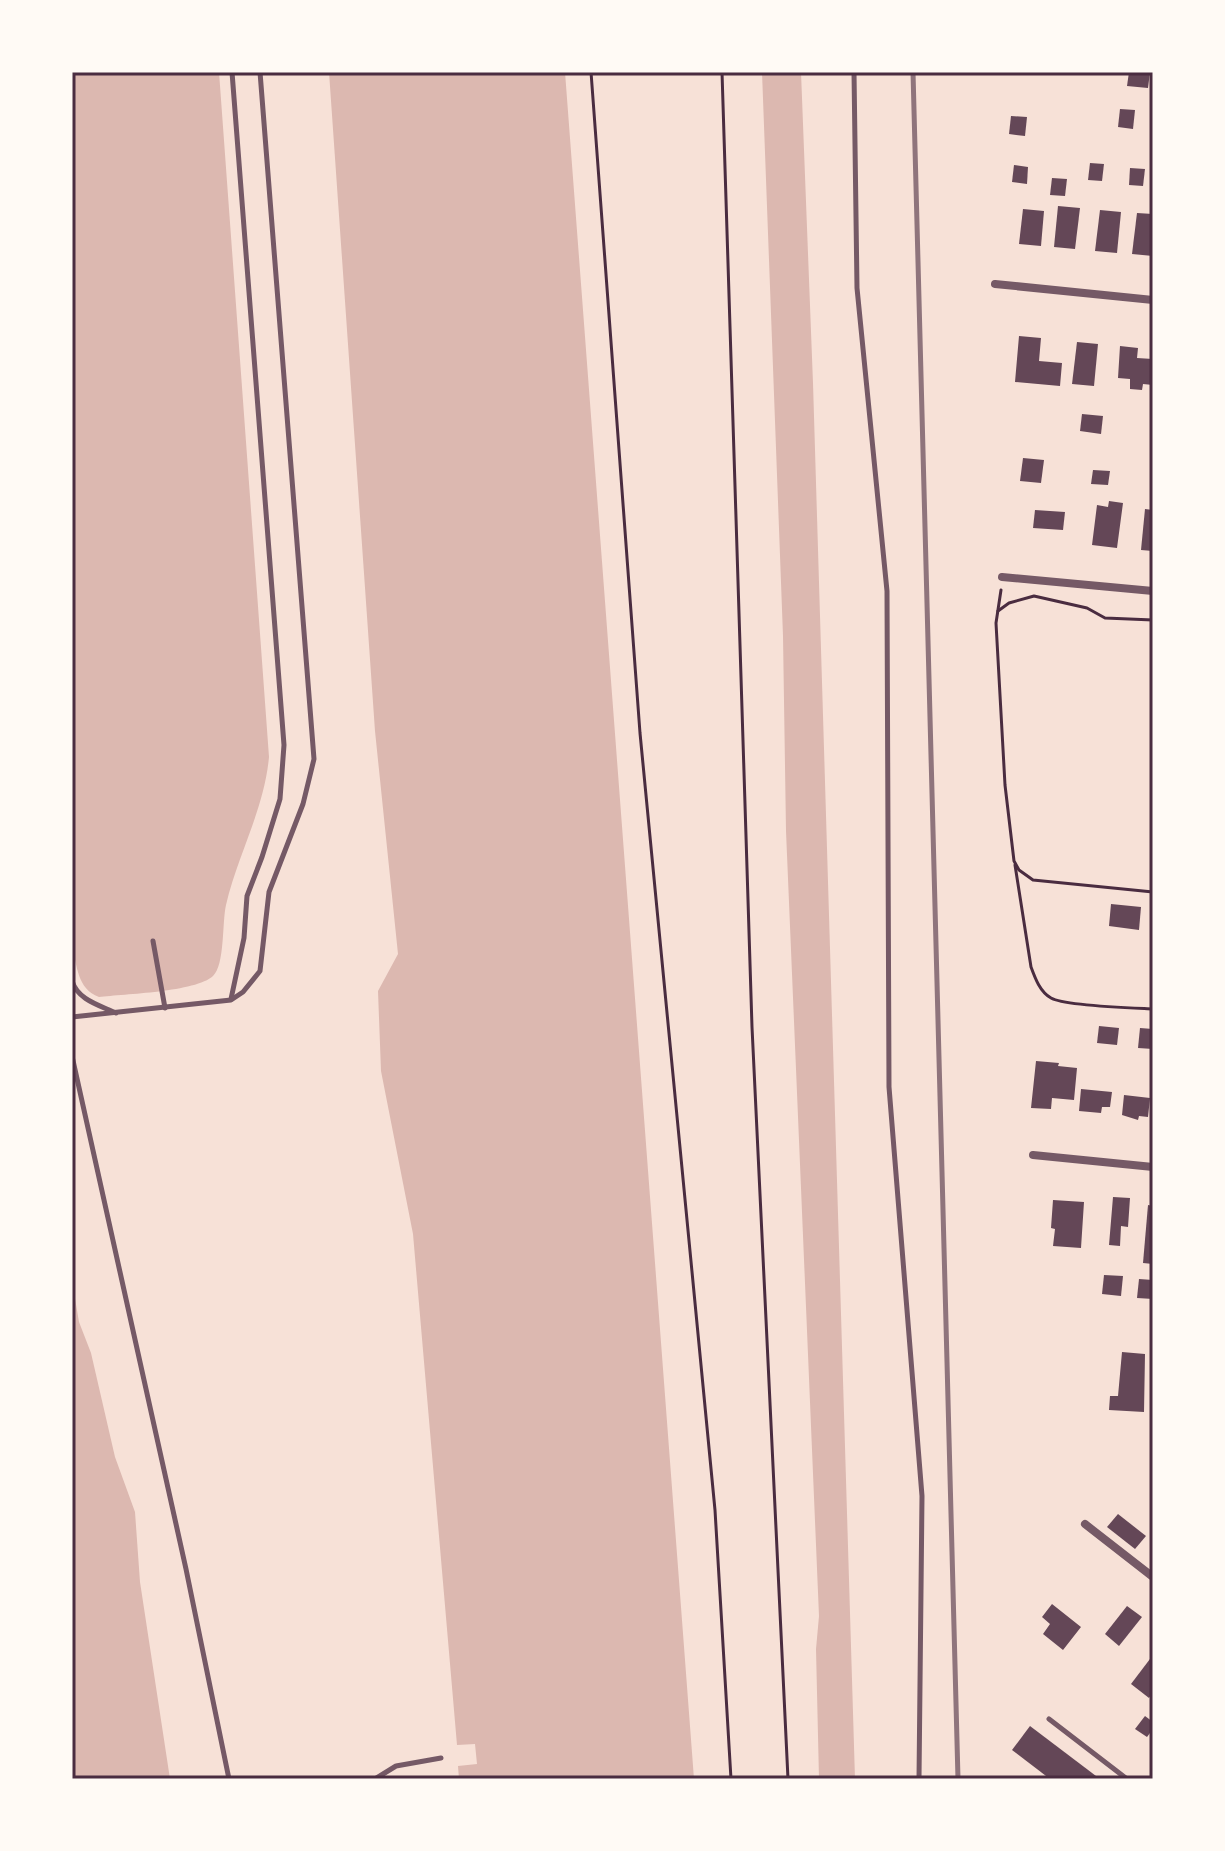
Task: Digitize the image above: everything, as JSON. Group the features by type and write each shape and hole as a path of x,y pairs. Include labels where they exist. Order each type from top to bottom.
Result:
{"street":[{"path":"995,284 1153,300"},
{"path":"1002,577 1153,591"},
{"path":"1033,1155 1153,1167"},
{"path":"1085,1524 1153,1577"}],"lane":[{"path":"231,1000 244,938 247,896 280,799 284,745 232,72"},
{"path":"72,1017 231,1000 243,992 260,971 269,892 303,804 314,759 260,72"},
{"path":"854,72 857,288 887,591 889,1087 922,1496 919,1779"},
{"path":"153,941 165,1008"},
{"path":"72,981 75,991 86,999 117,1013"},
{"path":"72,1056 186,1569 229,1779"},
{"path":"1049,1719 1127,1779"},
{"path":"375,1779 396,1766 441,1758"}],"path":[{"path":"591,72 640,733 715,1510 731,1779"},
{"path":"722,72 752,1027 788,1779"},
{"path":"1002,577 998,611 1005,785 1031,967 1047,996 1065,1002 1153,1009"},
{"path":"998,611 1009,603 1034,596 1087,608 1105,618 1153,620"},
{"path":"1014,861 1019,870 1033,880 1153,892"}],"shaded area":[{"path":"72,72 219,72 269,757 262,795 226,905 220,963 213,976 192,986 176,989 99,997 82,982 72,945"},
{"path":"329,72 565,72 694,1779 459,1779 458,1766 477,1764 475,1744 457,1745 413,1234 381,1071 378,991 398,954 375,731"},
{"path":"762,72 801,72 855,1779 819,1779 816,1649 819,1616 786,831 783,636"},
{"path":"72,1281 79,1322 91,1353 115,1457 135,1512 140,1582 170,1779 72,1779"}],"building":[{"path":"1129,72 1150,72 1148,88 1127,86"},
{"path":"1120,109 1135,110 1133,129 1118,127"},
{"path":"1011,116 1027,117 1025,136 1009,134"},
{"path":"1090,163 1104,164 1102,181 1088,180"},
{"path":"1014,165 1028,167 1027,184 1012,182"},
{"path":"1130,168 1145,169 1143,186 1129,185"},
{"path":"1052,178 1067,179 1065,196 1050,195"},
{"path":"1058,206 1080,208 1075,249 1054,247"},
{"path":"1023,209 1044,211 1041,246 1019,244"},
{"path":"1100,210 1121,212 1117,253 1095,251"},
{"path":"1137,213 1153,214 1153,256 1132,254"},
{"path":"1019,336 1041,338 1039,361 1062,363 1060,386 1015,382"},
{"path":"1077,342 1098,344 1094,386 1072,384"},
{"path":"1120,346 1138,348 1137,358 1153,359 1153,385 1143,384 1142,390 1130,389 1130,379 1118,378"},
{"path":"1082,414 1103,416 1101,434 1080,431"},
{"path":"1023,458 1044,460 1041,483 1020,481"},
{"path":"1093,470 1110,471 1108,485 1091,484"},
{"path":"1109,501 1123,503 1117,548 1092,545 1097,505 1108,507"},
{"path":"1145,509 1153,510 1153,551 1141,550"},
{"path":"1035,510 1065,512 1063,530 1033,528"},
{"path":"1111,904 1141,907 1139,930 1109,926"},
{"path":"1099,1026 1119,1028 1117,1045 1097,1043"},
{"path":"1140,1028 1153,1029 1153,1049 1138,1048"},
{"path":"1036,1061 1077,1068 1074,1100 1052,1098 1051,1109 1031,1108"},
{"path":"1081,1089 1112,1092 1110,1107 1102,1107 1101,1113 1079,1111"},
{"path":"1124,1095 1150,1098 1148,1117 1139,1116 1138,1120 1122,1115"},
{"path":"1113,1197 1130,1198 1128,1227 1121,1226 1120,1246 1109,1245"},
{"path":"1053,1200 1084,1202 1081,1248 1053,1246"},
{"path":"1148,1205 1153,1206 1153,1264 1143,1263"},
{"path":"1104,1275 1123,1276 1121,1296 1102,1294"},
{"path":"1139,1279 1153,1280 1153,1299 1137,1298"},
{"path":"1122,1352 1145,1354 1144,1412 1109,1410 1110,1396 1118,1396"},
{"path":"1118,1514 1146,1536 1135,1549 1107,1527"},
{"path":"1052,1604 1081,1627 1063,1650 1043,1634 1050,1624 1042,1617"},
{"path":"1127,1606 1142,1617 1119,1646 1105,1634"},
{"path":"1153,1655 1153,1692 1149,1698 1131,1684"},
{"path":"1145,1716 1153,1722 1153,1729 1147,1737 1135,1729"},
{"path":"1030,1726 1100,1779 1050,1779 1012,1750"}],"railway":[{"path":"913,72 958,1779"}]}
